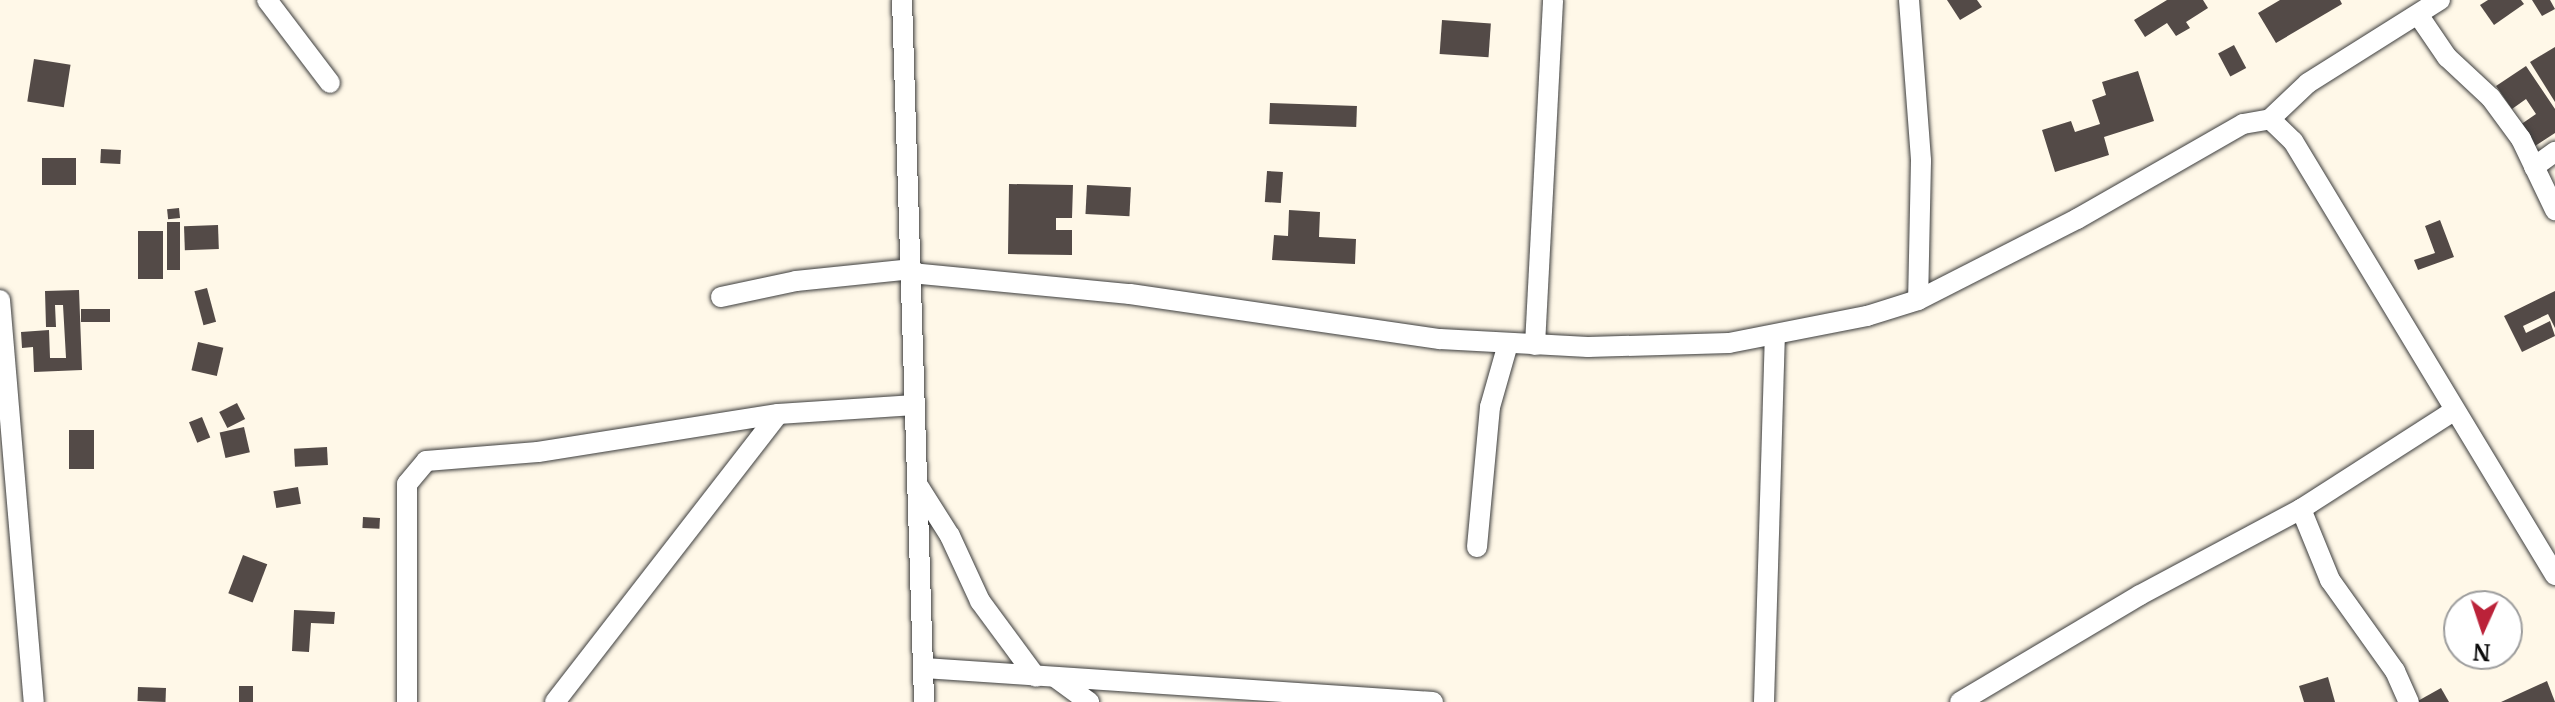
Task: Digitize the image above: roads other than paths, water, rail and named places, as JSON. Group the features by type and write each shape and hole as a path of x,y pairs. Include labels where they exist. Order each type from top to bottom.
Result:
{"street":[{"path":"267,0 330,83"},
{"path":"902,0 924,702"},
{"path":"1535,345 1553,0"},
{"path":"1909,0 1920,100 1918,300"},
{"path":"721,297 796,281 912,271 1130,294 1262,316 1508,344 1682,347 1775,338 1918,300 2077,219 2243,124 2270,119 2308,83 2440,0"},
{"path":"2419,16 2447,57 2491,98 2521,139 2555,210"},
{"path":"2270,119 2293,141 2452,412 2555,575"},
{"path":"2534,167 2555,152"},
{"path":"0,300 8,512 34,702"},
{"path":"1764,702 1775,338"},
{"path":"1477,547 1491,399 1508,344"},
{"path":"407,702 407,484 420,465 434,458 538,452 778,414 915,405"},
{"path":"1960,702 2140,595 2301,509 2452,412"},
{"path":"555,702 778,414"},
{"path":"918,487 950,536 980,601 1046,678 1089,702"},
{"path":"2301,509 2330,580 2395,671 2409,702"},
{"path":"924,668 1433,702"}]}
